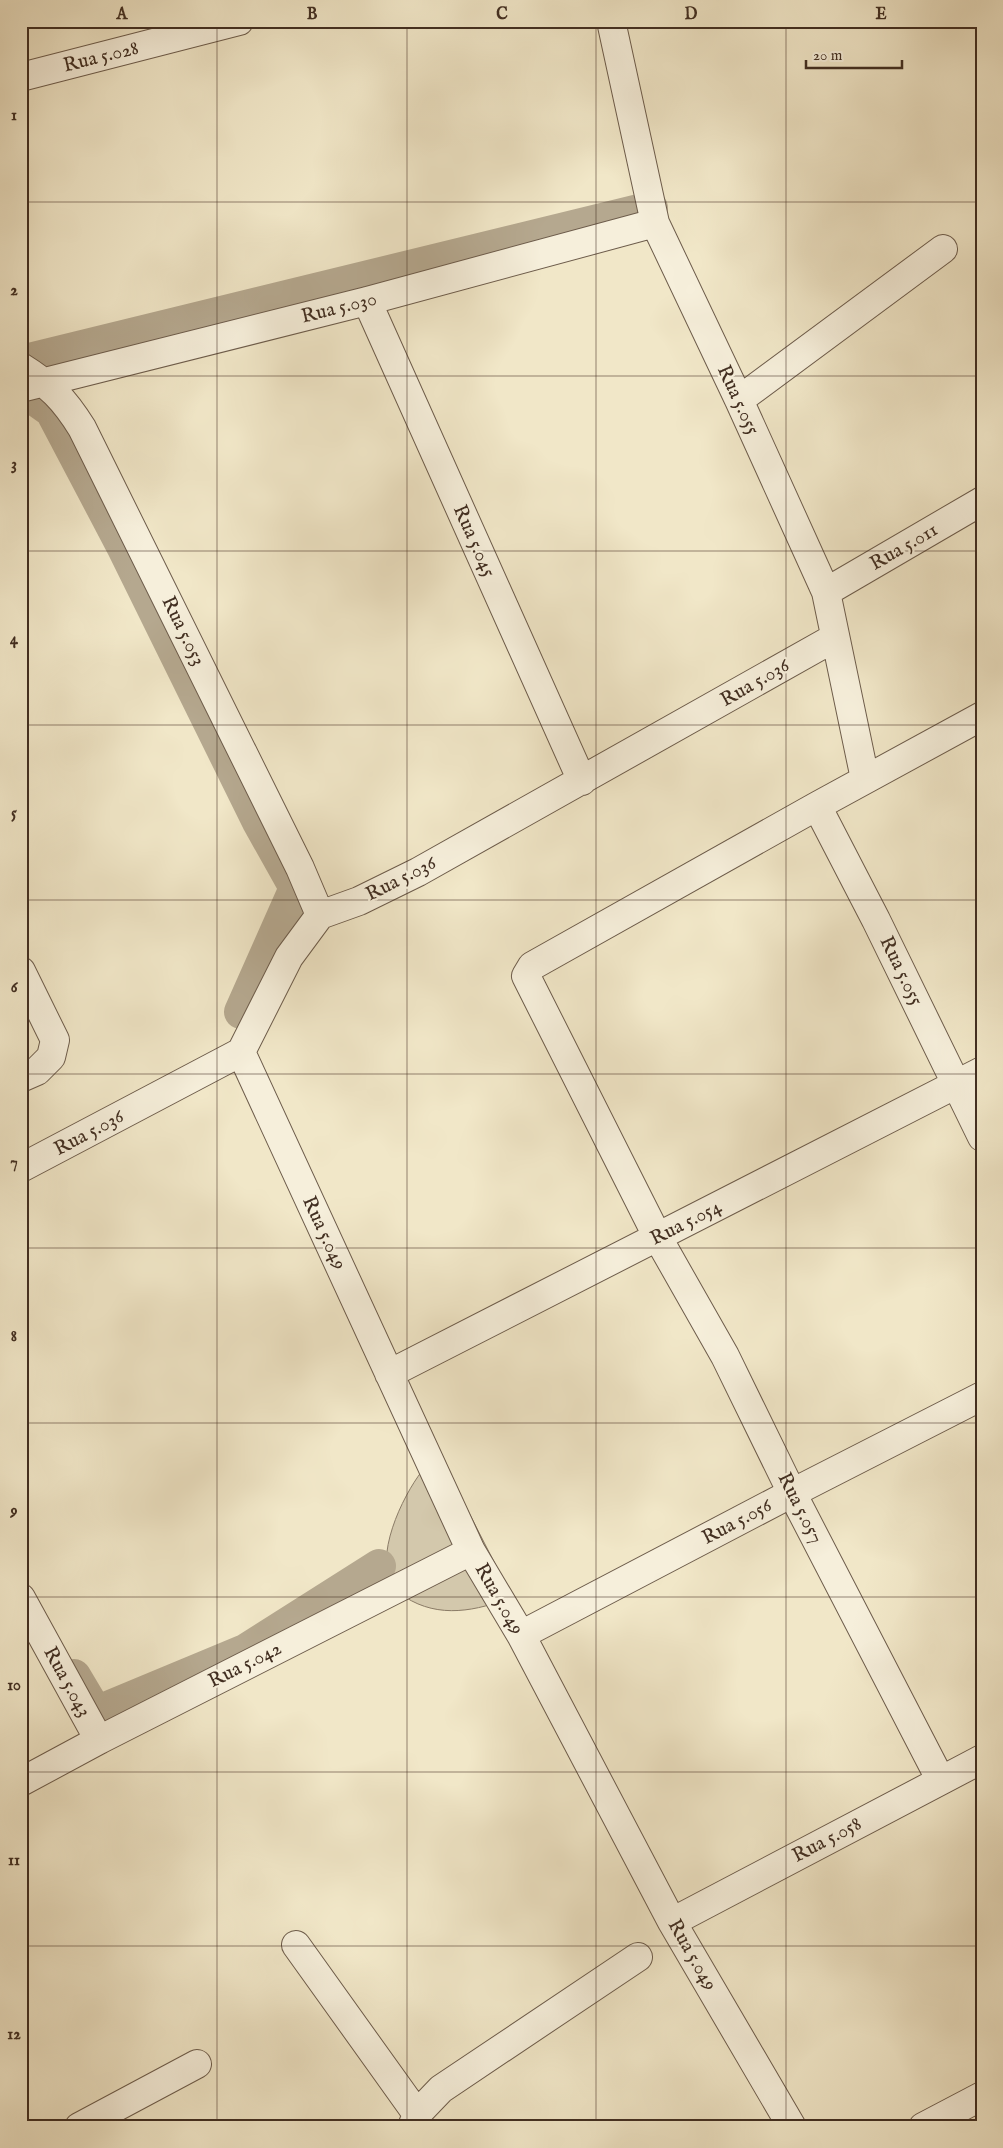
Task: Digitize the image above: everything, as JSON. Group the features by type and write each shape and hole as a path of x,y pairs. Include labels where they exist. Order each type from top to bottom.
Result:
{"street":[{"name":"Rua 5.028","path":"21,77 239,21"},
{"name":"Rua 5.055","path":"610,21 655,223 826,592 834,638 865,779"},
{"name":"Rua 5.030","path":"33,385 367,301 655,223"},
{"path":"738,400 943,249"},
{"name":"Rua 5.045","path":"367,301 582,781"},
{"name":"Rua 5.053","path":"21,367 33,385 70,409 82,428 300,868 320,914"},
{"name":"Rua 5.011","path":"826,592 982,501"},
{"name":"Rua 5.036","path":"320,914 359,901 418,872 834,638"},
{"path":"816,806 982,716"},
{"name":"Rua 5.055","path":"816,806 876,920 982,1137"},
{"name":"Rua 5.057","path":"816,806 532,966 526,976 658,1238 725,1356 792,1493 940,1779"},
{"path":"241,1052 289,957 320,914"},
{"path":"21,971 54,1040 51,1056 37,1071 21,1078"},
{"name":"Rua 5.036","path":"21,1168 241,1052"},
{"name":"Rua 5.049","path":"241,1052 471,1550 521,1635 672,1922 792,2127"},
{"name":"Rua 5.054","path":"389,1374 982,1071"},
{"name":"Rua 5.056","path":"521,1635 982,1396"},
{"name":"Rua 5.042","path":"21,1782 99,1740 471,1550"},
{"name":"Rua 5.043","path":"21,1598 99,1740"},
{"name":"Rua 5.058","path":"672,1922 982,1758"},
{"path":"296,1945 415,2120 441,2088 638,1957"},
{"path":"79,2127 197,2064"},
{"path":"923,2127 982,2096"}],"shaded area":[{"path":"445,1466 512,1597 472,1609 445,1610 418,1604 393,1589 388,1576 386,1561 392,1528 399,1511 422,1471"}],"waterway":[{"path":"21,362 651,208"},
{"path":"21,389 52,411 123,546 259,822 296,888 241,1012"},
{"path":"74,1676 96,1713 245,1651 379,1566"}]}
